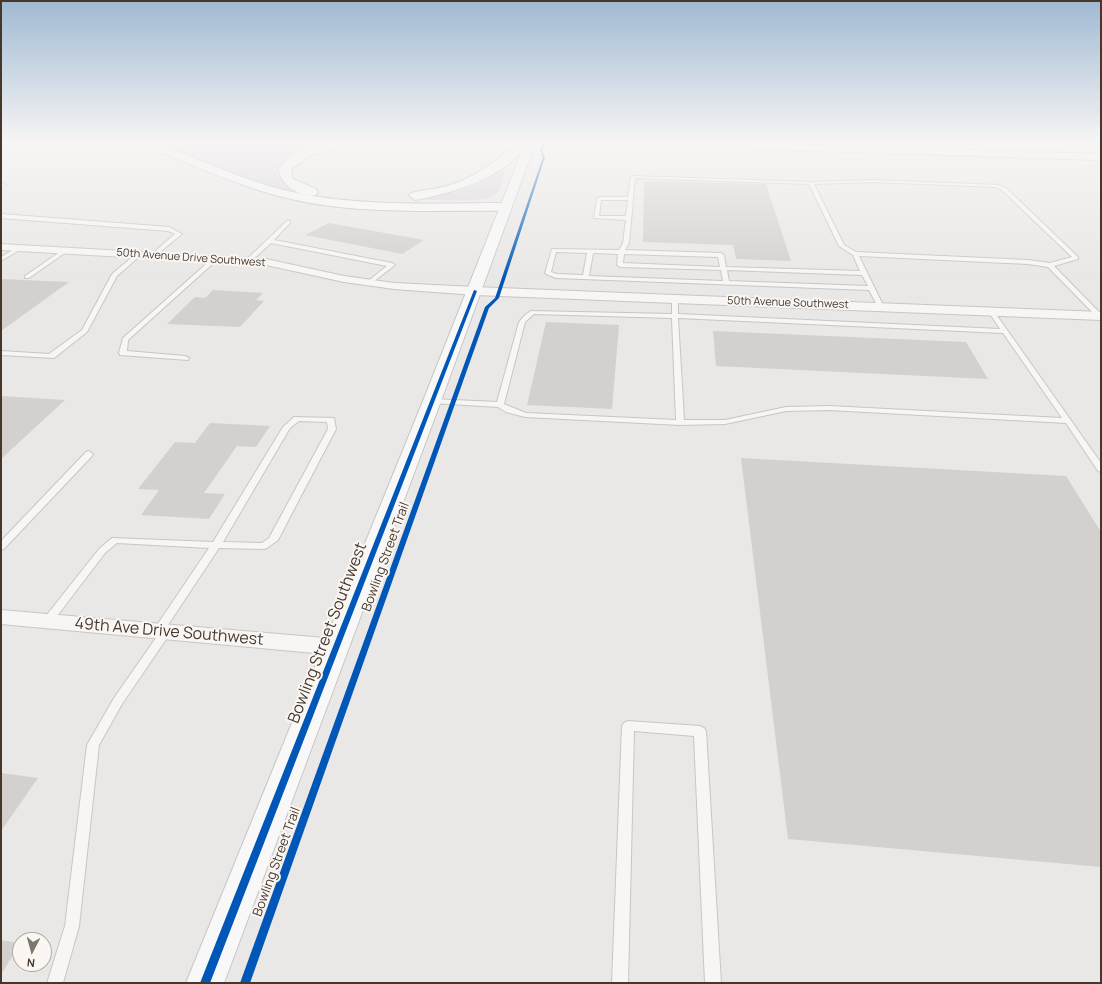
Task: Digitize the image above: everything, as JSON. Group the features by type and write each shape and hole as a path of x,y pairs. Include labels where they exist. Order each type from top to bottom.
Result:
{"main road":[{"path":"261,187 301,198 330,202 383,205 506,207"},
{"path":"299,187 322,194 367,200 506,207"},
{"path":"338,197 379,199 412,196 448,190 456,187"},
{"name":"Bowling Street Southwest","path":"205,983 432,401 512,187"}],"street":[{"name":"50th Avenue Drive Southwest","path":"1,247 155,254 266,262 369,283 474,291"},
{"name":"50th Avenue Southwest","path":"474,291 1100,316"},
{"name":"49th Ave Drive Southwest","path":"1,617 336,647"}],"lane":[{"path":"620,279 621,252 626,243 632,187"},
{"path":"814,187 842,246 855,254 1028,262 1050,265 1076,258 1004,189 998,187"},
{"path":"628,218 596,217 599,198 630,198"},
{"path":"1,216 169,229 179,234 155,254"},
{"path":"248,261 288,222"},
{"path":"270,241 392,265 369,283"},
{"path":"1,259 20,248"},
{"path":"27,277 66,250"},
{"path":"726,283 721,255 554,250 548,273 556,276 620,279 726,283 872,288"},
{"path":"586,277 590,251"},
{"path":"1,353 51,356 85,331 114,275 139,254"},
{"path":"855,254 881,307"},
{"path":"184,358 123,354 125,339 216,258"},
{"path":"620,265 864,273"},
{"path":"1050,265 1100,316"},
{"path":"675,299 680,423"},
{"path":"991,311 1101,468"},
{"path":"500,405 522,322 533,312 676,316 1005,331"},
{"path":"432,401 500,405 509,410 525,414 680,423 725,422 786,409 829,408 1068,421"},
{"path":"47,621 102,551 115,540 216,545 264,546 273,540 332,429 331,420 297,419 287,427 216,545 118,701 93,745 72,926 55,983"},
{"path":"1,547 89,454"},
{"path":"620,983 628,726 700,731 713,983"}],"shaded area":[{"path":"275,187 289,187 329,198"},
{"path":"470,187 500,187 499,191 491,197 482,199 411,199 447,194"}],"building":[{"path":"644,187 767,187 791,261 736,259 733,245 643,242"},
{"path":"329,223 424,240 402,254 305,235"},
{"path":"1,279 69,282 1,331"},
{"path":"213,290 263,293 256,300 264,301 240,327 167,324 195,297 205,298"},
{"path":"546,322 619,325 612,409 527,405"},
{"path":"713,331 966,342 988,379 716,366"},
{"path":"1,396 65,400 1,459"},
{"path":"210,423 270,426 256,447 237,446 204,493 225,494 209,519 141,515 159,490 138,489 175,442 195,443"},
{"path":"741,458 1066,476 1101,532 1101,867 788,839"},
{"path":"1,773 38,778 1,831"},
{"path":"1,940 12,942 12,956 1,975"}],"cycle path":[{"name":"Bowling Street Trail","path":"245,983 487,307 497,298 534,187"},
{"name":"Bowling Street Trail","path":"205,983 475,291"}]}
